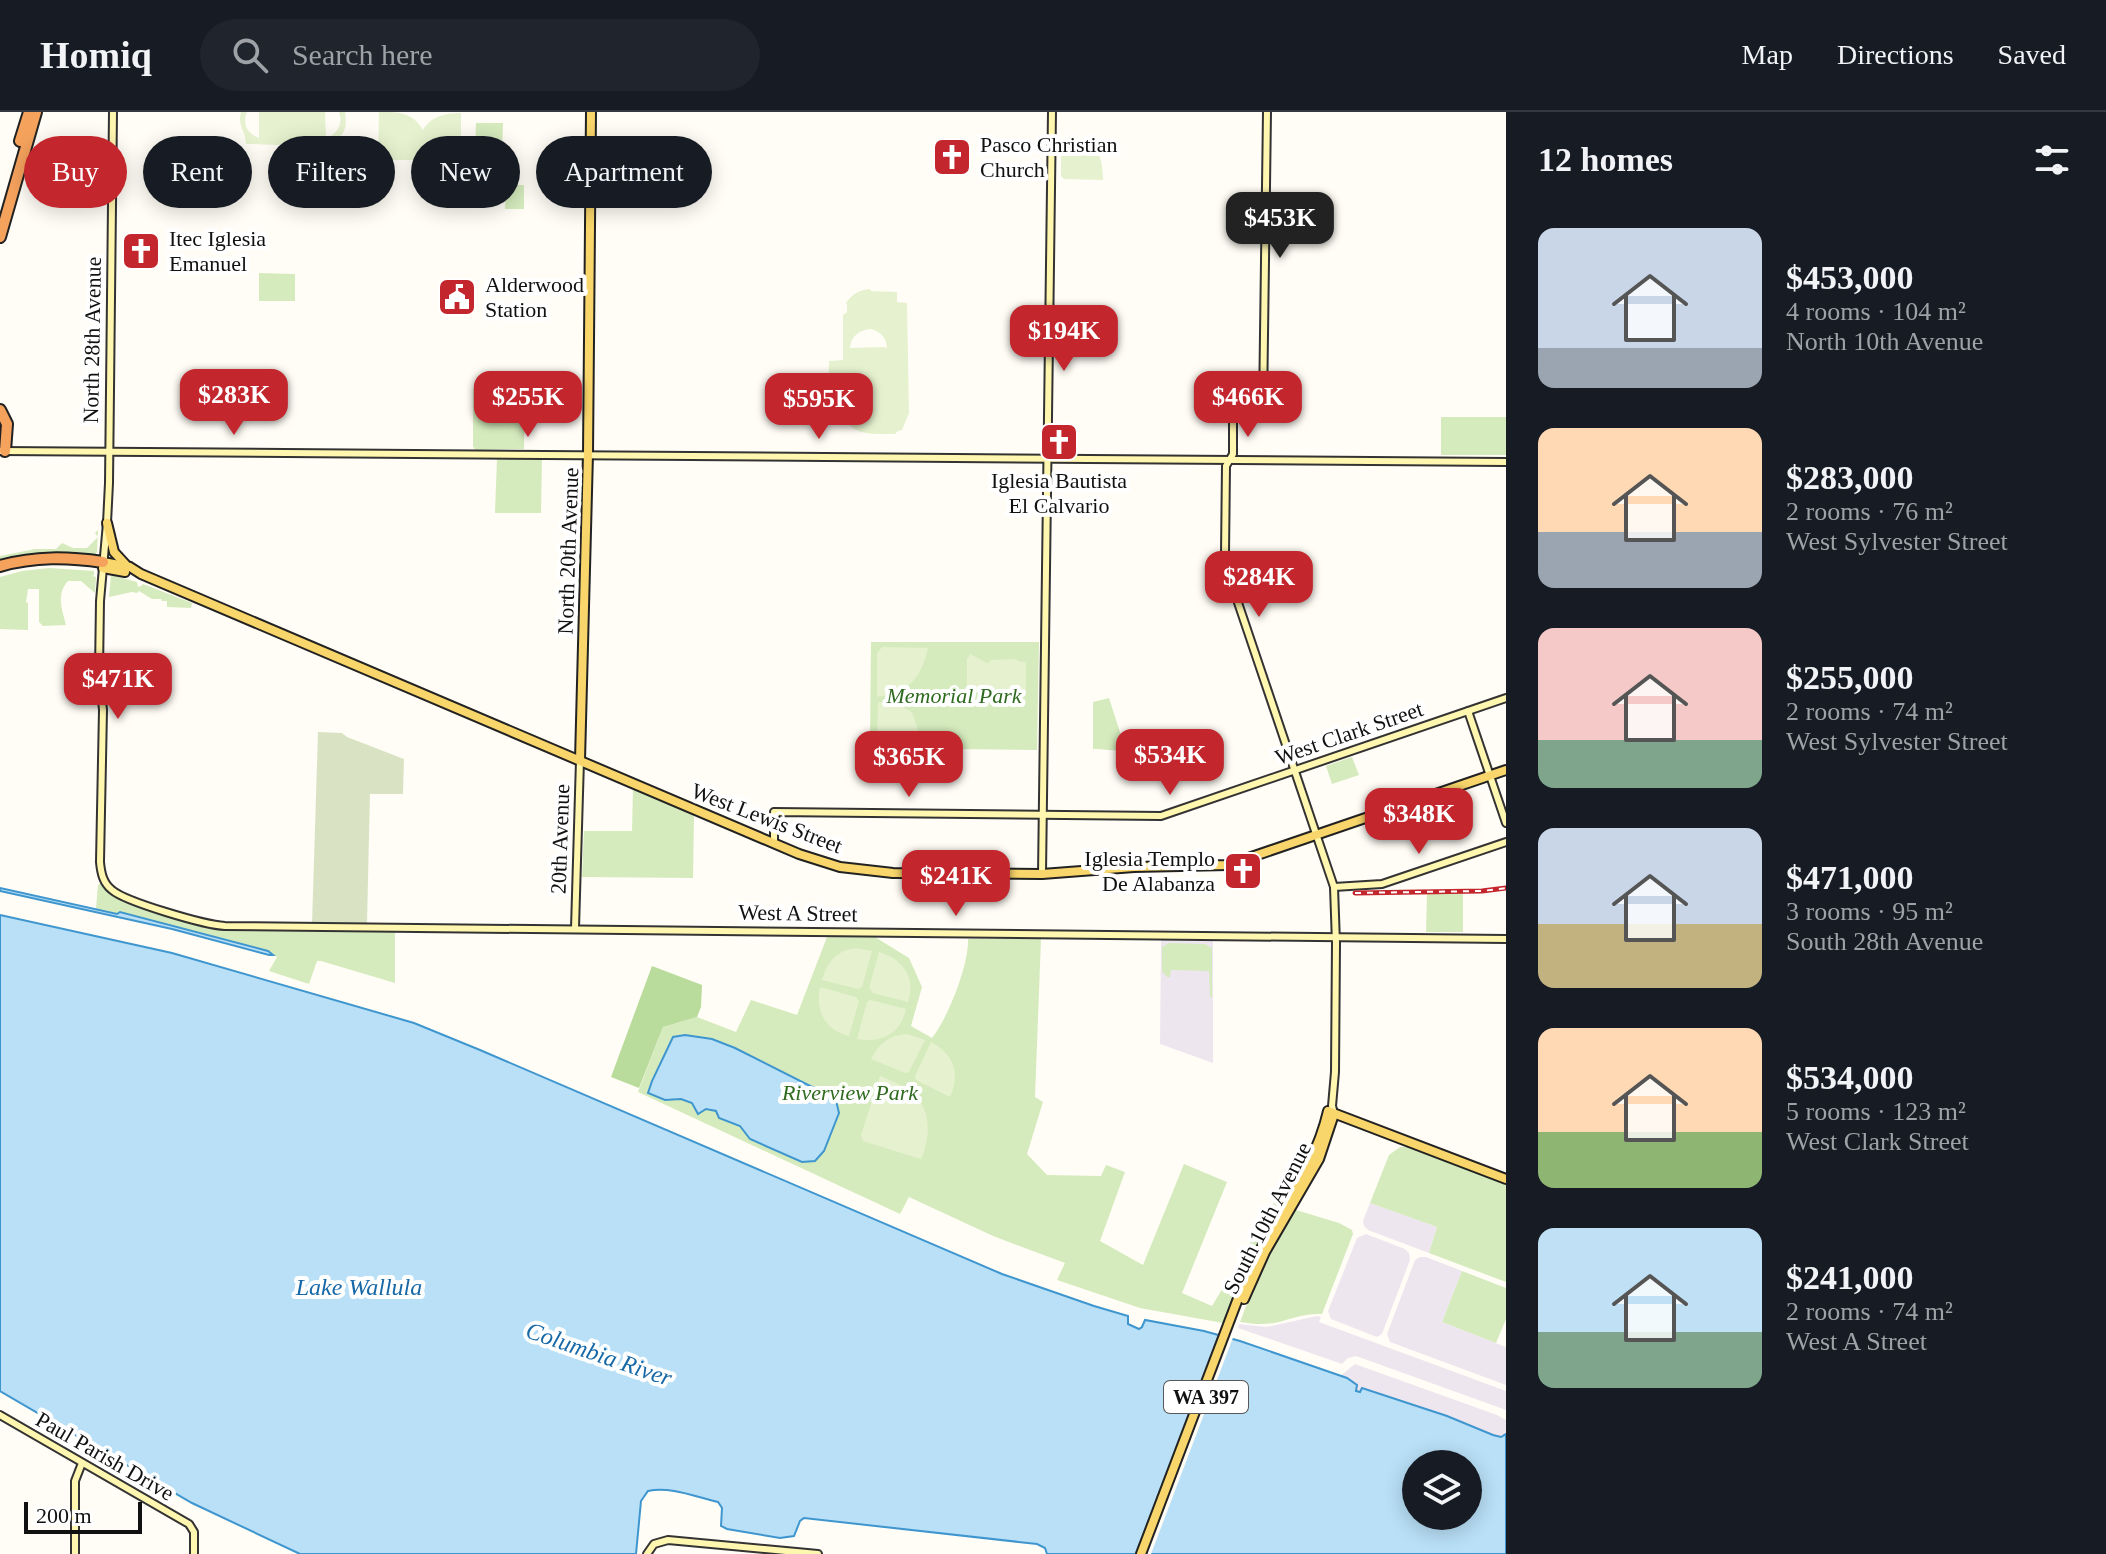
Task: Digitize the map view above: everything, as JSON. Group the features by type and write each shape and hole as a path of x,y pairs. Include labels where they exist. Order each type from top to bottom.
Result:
{"highway":[{"path":"0,213 27,112"},
{"path":"0,237 39,112"},
{"path":"0,410 8,429 2,451"},
{"path":"0,569 58,564 103,565"}],"main road":[{"name":"North 20th Avenue","path":"580,756 588,454 591,112"},
{"path":"107,523 114,552 121,562 130,567"},
{"name":"West Lewis Street","path":"103,565 130,567 141,574"},
{"name":"West Lewis Street","path":"103,565 141,574 580,756 774,843 826,863 864,871 1042,874 1134,867 1228,865 1506,770"},
{"path":"1332,1110 1506,1179"},
{"name":"South 10th Avenue","path":"1144,1554 1260,1248 1317,1148 1332,1110"}],"street":[{"name":"North 28th Avenue","path":"103,877 100,862 103,710 99,667 109,451 113,112"},
{"path":"1042,874 1052,112"},
{"name":"South 10th Avenue","path":"1267,112 1263,409 1233,408 1233,454 1226,466 1226,565 1334,887 1335,1072 1332,1110"},
{"path":"2,451 1506,462"},
{"name":"West Clark Street","path":"774,843 774,812 1161,816 1506,698"},
{"path":"1468,711 1506,823"},
{"name":"20th Avenue","path":"575,928 580,756"},
{"path":"1334,887 1382,884 1506,842"},
{"name":"West A Street","path":"103,877 110,889 123,897 219,926 1506,939"},
{"name":"Paul Parish Drive","path":"0,1415 192,1528 194,1554"},
{"path":"75,1554 75,1481 82,1463"},
{"path":"647,1554 651,1546 664,1540 818,1554"}],"shaded area":[{"path":"1161,940 1213,941 1213,1063 1160,1044"},
{"path":"1370,1203 1437,1227 1429,1253 1368,1230 1363,1221"},
{"path":"1366,1234 1405,1249 1410,1260 1382,1334 1377,1337 1331,1319 1328,1311 1357,1238"},
{"path":"1420,1257 1462,1271 1442,1322 1506,1347 1506,1385 1390,1342 1387,1334 1415,1260"},
{"path":"1321,1317 1319,1322 1506,1391 1506,1410 1356,1356 1342,1364 1238,1328 1239,1324 1266,1327"},
{"path":"1355,1364 1497,1415 1506,1420 1506,1434 1501,1437 1493,1435 1363,1388 1360,1392 1356,1391 1357,1385 1340,1376"}],"green space":[{"path":"241,112 247,112 247,128 259,138 259,112 325,112 326,136 268,136 268,144 252,144 252,136 245,136 240,121"},
{"path":"339,112 345,112 344,131 340,136 330,136 338,128"},
{"path":"379,112 405,114 423,130 439,116 461,113 461,136 411,136 411,160 395,160 395,136 378,136"},
{"path":"476,123 503,123 503,136 476,136"},
{"path":"1061,138 1081,140 1094,147 1101,160 1103,180 1064,179 1061,176"},
{"path":"520,185 524,185 524,209 505,209 520,208"},
{"path":"259,273 295,274 295,301 259,301"},
{"path":"870,289 897,292 897,302 907,303 909,413 902,430 895,434 861,432 848,424 842,408 828,408 829,361 843,360 846,303 856,293","holes":["871,329 880,333 887,348 850,348 856,334"]},
{"path":"473,389 525,389 524,449 475,450"},
{"path":"1441,417 1506,417 1506,455 1441,455"},
{"path":"497,458 542,459 541,513 495,513"},
{"path":"98,537 95,555 58,552 0,563 0,556 35,549 56,549 62,543 73,548 87,548"},
{"path":"49,568 94,571 95,593 81,581 68,581 61,596 66,625 43,626 39,622 39,589 28,589 28,630 0,629 0,577"},
{"path":"111,575 137,582 138,587 143,584 192,603 191,608 167,607 167,601 152,599 139,591 109,597"},
{"name":"Memorial Park","path":"871,642 1039,642 1037,750 870,748"},
{"path":"882,647 928,648 921,669 912,682 898,691 877,697 877,653"},
{"path":"970,654 987,663 990,660 1016,659 1026,662 1026,694 967,693 967,659"},
{"path":"1109,698 1126,751 1093,749 1093,702"},
{"path":"878,702 897,704 912,712 919,744 877,741"},
{"path":"318,732 342,733 404,759 403,794 370,794 367,923 312,924"},
{"path":"1352,757 1359,775 1332,784 1326,766"},
{"path":"633,788 694,815 693,878 582,877 584,831 632,831"},
{"path":"102,883 120,899 213,928 395,930 395,983 321,961 317,961 309,984 269,971 277,957 268,951 120,912 96,909 98,885"},
{"path":"1427,893 1463,893 1463,932 1426,932"},
{"name":"Riverview Park","path":"827,937 875,937 909,958 922,987 911,1026 932,1038 945,1018 956,991 965,963 968,939 1041,939 1035,1097 1043,1102 1027,1154 1047,1175 1101,1176 1106,1165 1125,1172 1100,1241 1143,1265 1184,1164 1227,1182 1182,1293 1212,1306 1275,1201 1281,1203 1242,1277 1223,1323 1140,1308 1057,1280 1065,1263 993,1236 909,1197 900,1214 638,1092 663,1027 697,1017 736,1032 751,1000 797,1015"},
{"path":"1169,943 1205,944 1212,948 1212,997 1209,971 1171,970 1170,977 1167,977 1162,971 1162,947"},
{"path":"856,948 872,951 862,987 858,989 822,980 834,958 843,951"},
{"path":"879,952 895,959 906,970 910,985 908,1002 873,993 869,988"},
{"path":"652,966 702,985 701,1007 697,1017 663,1027 639,1088 611,1077"},
{"path":"820,987 856,997 859,1001 849,1036 834,1029 824,1018 819,1004"},
{"path":"870,1000 906,1009 899,1025 888,1035 874,1040 857,1039 867,1002"},
{"path":"907,1034 925,1040 909,1072 871,1059 885,1041"},
{"path":"931,1042 945,1052 953,1065 955,1080 950,1097 916,1080"},
{"path":"880,1076 909,1090 922,1104 928,1132 921,1159 863,1141 861,1135"},
{"path":"1400,1147 1411,1147 1506,1183 1506,1282 1429,1253 1437,1227 1370,1203 1389,1155"},
{"path":"1296,1210 1339,1223 1352,1230 1353,1234 1322,1314 1303,1315 1270,1324 1240,1322 1271,1252"},
{"path":"1462,1271 1506,1288 1506,1319 1496,1343 1442,1322"}],"water":[{"path":"0,888 117,914 120,912 268,951 273,955 0,891"},
{"name":"Lake Wallula","path":"0,915 172,953 414,1023 1002,1274 1128,1316 1128,1324 1139,1329 1145,1320 1240,1341 1347,1378 1357,1385 1356,1391 1360,1392 1362,1388 1493,1435 1501,1437 1506,1434 1506,1554 1047,1554 1045,1548 1037,1544 804,1518 794,1536 780,1538 721,1526 722,1508 718,1502 674,1491 656,1490 648,1491 641,1501 636,1554 300,1554 192,1503 0,1391"},
{"path":"685,1035 712,1039 735,1048 835,1096 839,1113 824,1151 815,1161 802,1162 750,1139 740,1126 719,1118 716,1111 706,1109 698,1114 692,1103 681,1099 665,1100 648,1093 673,1037"}],"pier":[{"path":"1221,1331 1234,1335 1151,1554 1136,1554"}],"railway":[{"path":"1355,893 1506,888"}],"place":[{"name":"Pasco Christian Church","path":"952,157"},
{"name":"Itec Iglesia Emanuel","path":"141,251"},
{"name":"Alderwood Station","path":"457,297"},
{"name":"Iglesia Bautista El Calvario","path":"1059,442"},
{"name":"Iglesia Templo De Alabanza","path":"1243,871"}],"water label":[{"name":"Columbia River","path":"599,1354"}]}
